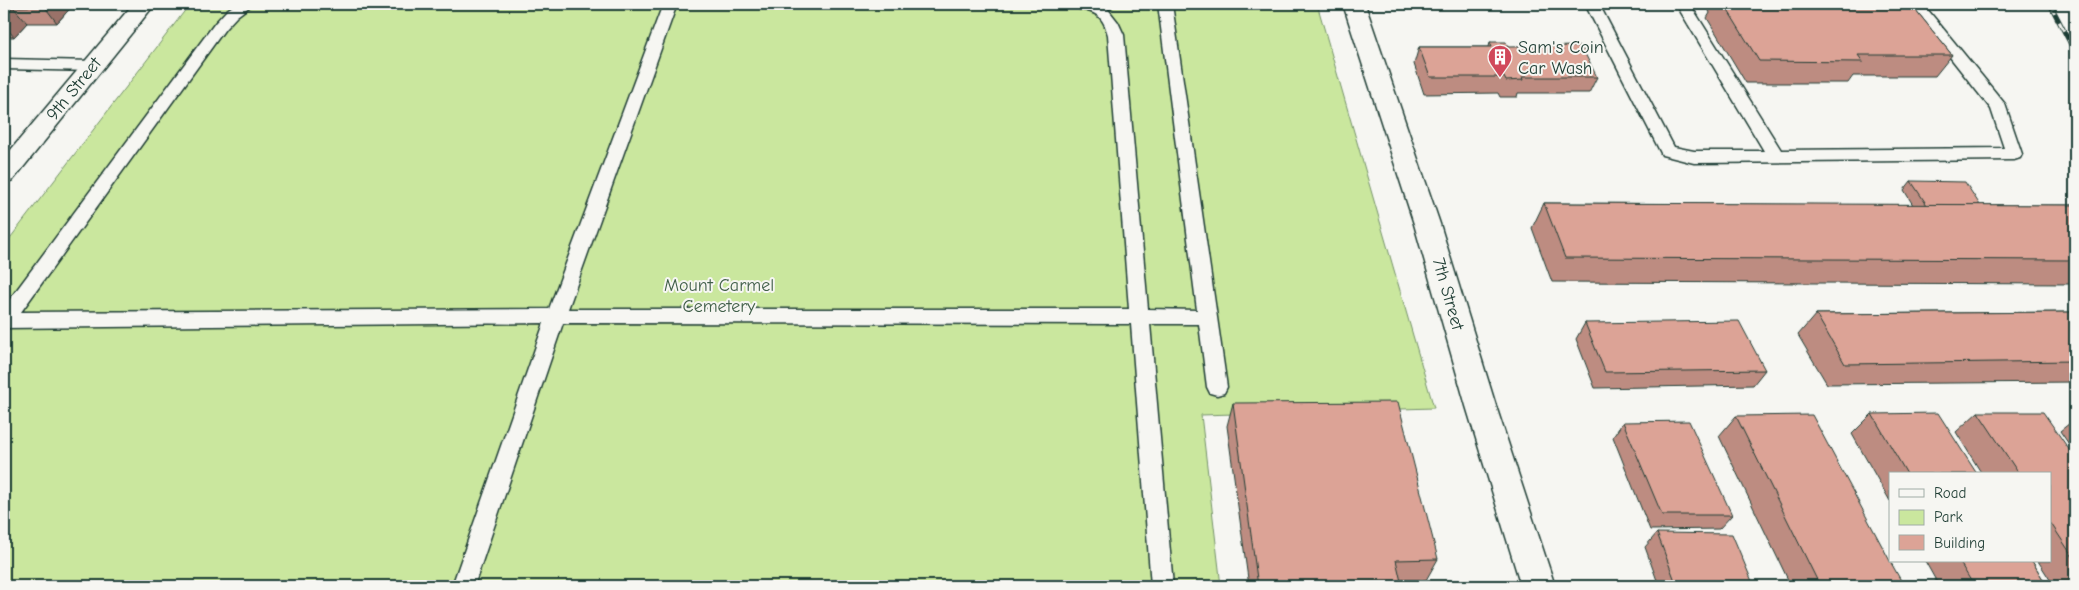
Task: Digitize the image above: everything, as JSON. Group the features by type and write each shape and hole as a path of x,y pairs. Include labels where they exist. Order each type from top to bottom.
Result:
{"street":[{"name":"9th Street","path":"4,174 144,4"},
{"name":"7th Street","path":"1354,4 1427,224 1481,406 1538,586"}],"lane":[{"path":"4,321 220,26 232,13 246,4"},
{"path":"463,586 556,316 670,4"},
{"path":"1076,4 1102,5 1105,13 1114,25 1116,35 1162,586"},
{"path":"1165,4 1217,387"},
{"path":"1592,4 1668,151 1694,157 2014,154 1999,108 1914,4"},
{"path":"1684,4 1776,156"},
{"path":"4,64 93,66"},
{"path":"4,321 556,316 1208,317"}],"green space":[{"name":"Mount Carmel Cemetery","path":"190,4 1317,4 1434,408 1201,415 1221,586 4,586 4,246"}],"building":[{"path":"4,4 46,4 44,6 13,7 4,17"},
{"path":"1724,4 1911,4 1952,55 1858,55 1863,62 1759,61"},
{"path":"1490,42 1506,42 1508,47 1581,46 1597,77 1522,77 1523,80 1506,81 1504,77 1430,77 1419,47 1492,47"},
{"path":"1911,181 1965,182 1980,205 1927,205"},
{"path":"1544,203 2075,205 2075,260 1565,258"},
{"path":"2075,312 2075,361 1845,364 1816,314"},
{"path":"1739,321 1765,370 1605,372 1585,323"},
{"path":"1398,402 1438,559 1396,560 1402,586 1258,586 1233,403"},
{"path":"1978,412 2043,412 2075,458 2075,560 2052,525 2052,472 2018,472"},
{"path":"1938,413 1976,472 1906,472 1872,414"},
{"path":"1812,415 1889,562 1904,586 1820,586 1736,416"},
{"path":"1689,421 1732,515 1662,515 1623,422"},
{"path":"1657,533 1732,534 1754,586 1677,586"},
{"path":"1960,562 2033,562 2047,586 1974,586"}],"railway":[{"path":"2050,4 2075,52"}],"place":[{"name":"Sam's Coin Car Wash","path":"1500,78"}]}
